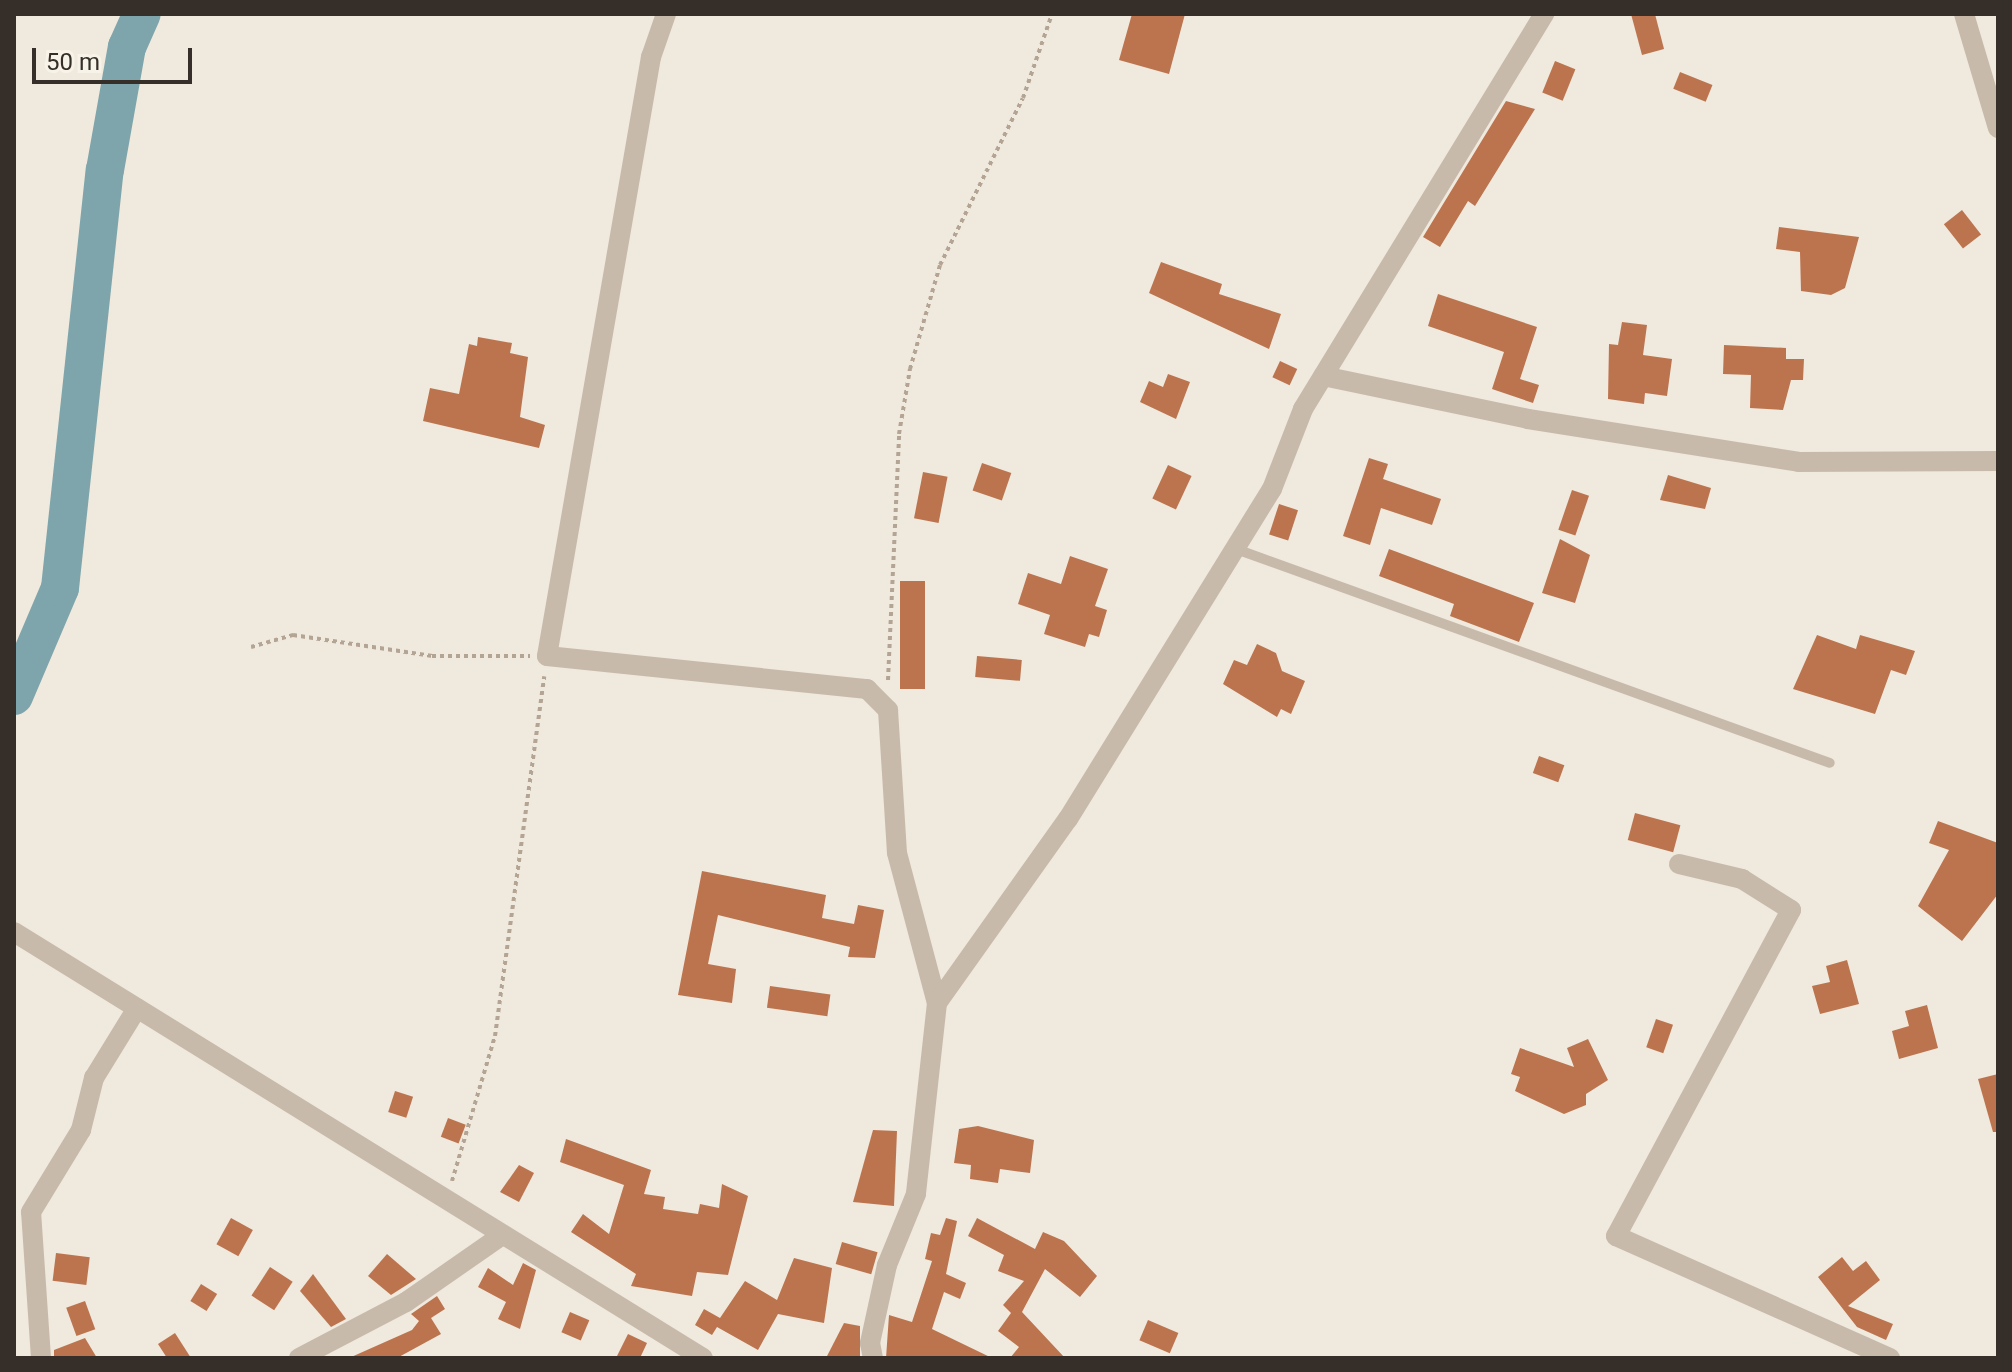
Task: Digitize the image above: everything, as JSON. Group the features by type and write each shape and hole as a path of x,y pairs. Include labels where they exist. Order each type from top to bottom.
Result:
{"street":[{"path":"666,14 651,57 547,656 867,689 881,697 903,886 937,1003 916,1194 887,1265 870,1343 873,1358"},
{"path":"937,1003 1068,819 1236,549 1272,489 1323,376 1544,14"},
{"path":"1964,14 1998,128"},
{"path":"1323,376 1528,419 1798,462 1998,461"},
{"path":"1679,864 1742,879 1791,910 1616,1236 1890,1358"},
{"path":"14,932 444,1203 703,1358"},
{"path":"41,1358 31,1212 81,1130 94,1078 137,1008"},
{"path":"299,1358 406,1302 501,1236"}],"lane":[{"path":"1236,549 1830,763"}],"path":[{"path":"881,697 888,681 899,434 910,369 940,265 1023,98 1052,14"},
{"path":"251,647 293,635 432,656 547,656 495,1036 444,1203"}],"building":[{"path":"1132,14 1185,14 1169,74 1119,60"},
{"path":"1631,14 1655,14 1664,49 1642,55"},
{"path":"1555,61 1575,69 1563,101 1542,93"},
{"path":"1680,72 1712,85 1706,102 1673,89"},
{"path":"1506,101 1535,109 1475,206 1468,201 1440,247 1423,237"},
{"path":"1962,210 1981,234 1963,249 1944,224"},
{"path":"1779,227 1859,237 1845,288 1831,295 1801,291 1800,252 1776,249"},
{"path":"1161,262 1222,284 1219,294 1281,314 1269,349 1149,293"},
{"path":"1438,294 1537,327 1520,379 1539,385 1533,403 1492,389 1504,352 1428,326"},
{"path":"1622,322 1647,325 1643,355 1672,359 1667,396 1645,393 1644,404 1608,399 1609,344 1618,345"},
{"path":"478,337 512,343 510,353 528,357 520,417 545,425 539,448 423,421 430,388 459,394 469,344 477,346"},
{"path":"1724,345 1786,348 1786,359 1804,359 1803,380 1791,380 1783,410 1750,408 1751,375 1723,374"},
{"path":"1280,361 1297,369 1290,385 1272,377"},
{"path":"1168,374 1190,382 1176,419 1140,402 1149,381 1163,387"},
{"path":"1369,458 1388,464 1383,479 1441,499 1432,525 1381,508 1370,545 1343,536"},
{"path":"982,463 1011,473 1002,501 973,490"},
{"path":"1168,465 1192,476 1176,510 1152,499"},
{"path":"923,472 948,477 939,523 914,518"},
{"path":"1668,475 1711,488 1705,509 1660,500"},
{"path":"1572,490 1589,496 1575,536 1558,530"},
{"path":"1279,504 1298,510 1288,541 1269,534"},
{"path":"1560,539 1590,555 1575,603 1542,593"},
{"path":"1389,549 1534,603 1519,642 1450,616 1454,604 1379,576"},
{"path":"1070,556 1108,569 1095,606 1107,610 1099,637 1089,634 1085,647 1044,634 1050,615 1018,604 1028,573 1061,584"},
{"path":"900,581 925,581 925,689 900,689"},
{"path":"1817,635 1856,649 1860,635 1915,651 1906,675 1891,670 1875,714 1793,689"},
{"path":"1257,644 1276,653 1282,671 1305,681 1291,714 1281,709 1277,717 1223,684 1234,660 1247,665"},
{"path":"977,656 1022,660 1020,681 975,677"},
{"path":"1539,756 1564,765 1558,782 1533,773"},
{"path":"1635,813 1680,825 1673,852 1628,840"},
{"path":"1938,821 1998,843 1998,894 1962,941 1918,906 1949,850 1929,843"},
{"path":"702,871 826,895 822,918 854,924 858,905 884,910 875,958 848,957 850,947 718,915 708,964 736,969 732,1003 678,995"},
{"path":"1847,960 1859,1004 1820,1014 1812,986 1830,982 1826,966"},
{"path":"770,986 830,994 827,1016 767,1008"},
{"path":"1927,1005 1938,1048 1899,1059 1892,1031 1909,1026 1905,1011"},
{"path":"1656,1019 1673,1025 1663,1053 1646,1047"},
{"path":"1588,1039 1608,1080 1586,1094 1586,1105 1564,1114 1515,1091 1520,1077 1511,1074 1520,1048 1574,1067 1567,1048"},
{"path":"1998,1074 1998,1132 1993,1132 1978,1079"},
{"path":"395,1091 413,1097 406,1118 388,1112"},
{"path":"448,1118 466,1125 459,1143 441,1137"},
{"path":"978,1126 1034,1140 1030,1173 1000,1169 998,1183 970,1179 971,1165 954,1163 959,1129"},
{"path":"873,1130 897,1131 894,1206 853,1202"},
{"path":"566,1139 651,1170 644,1194 665,1197 663,1209 698,1214 700,1204 719,1208 722,1184 748,1196 728,1275 697,1272 692,1296 631,1286 636,1274 571,1232 583,1214 609,1234 624,1185 560,1162"},
{"path":"519,1165 534,1173 519,1202 500,1192"},
{"path":"231,1218 253,1230 238,1256 216,1244"},
{"path":"946,1218 957,1221 946,1274 966,1283 960,1299 944,1292 932,1329 992,1358 886,1358 889,1315 912,1322 932,1261 925,1259 931,1233 940,1235"},
{"path":"977,1218 1035,1249 1043,1232 1064,1241 1097,1276 1080,1297 1045,1269 1022,1312 1065,1358 1010,1358 1019,1347 998,1331 1011,1313 1003,1305 1024,1281 998,1271 1004,1255 968,1236"},
{"path":"842,1242 878,1252 871,1274 836,1264"},
{"path":"56,1253 90,1257 86,1285 53,1281"},
{"path":"387,1254 416,1279 391,1295 368,1276"},
{"path":"1842,1257 1853,1271 1866,1261 1880,1280 1848,1306 1893,1324 1886,1340 1857,1327 1818,1277"},
{"path":"794,1258 832,1268 824,1323 778,1314 758,1350 717,1327 712,1335 695,1325 704,1309 720,1318 745,1281 777,1300"},
{"path":"523,1263 536,1270 520,1329 498,1319 506,1302 478,1287 488,1268 513,1285"},
{"path":"270,1267 293,1282 274,1310 251,1296"},
{"path":"313,1274 346,1319 331,1327 300,1291"},
{"path":"201,1284 217,1294 207,1311 190,1301"},
{"path":"437,1296 445,1309 431,1318 441,1334 397,1358 349,1358 412,1330 419,1321 411,1314"},
{"path":"85,1301 95,1329 76,1336 66,1308"},
{"path":"570,1312 589,1320 581,1340 561,1332"},
{"path":"1148,1320 1178,1333 1170,1353 1139,1340"},
{"path":"844,1323 860,1326 860,1358 826,1358"},
{"path":"175,1333 191,1358 167,1358 158,1344"},
{"path":"628,1334 647,1343 640,1358 616,1358"},
{"path":"85,1338 97,1358 54,1358 54,1350"}],"waterway":[{"path":"14,696 60,588 105,170 127,47 142,14"}]}
